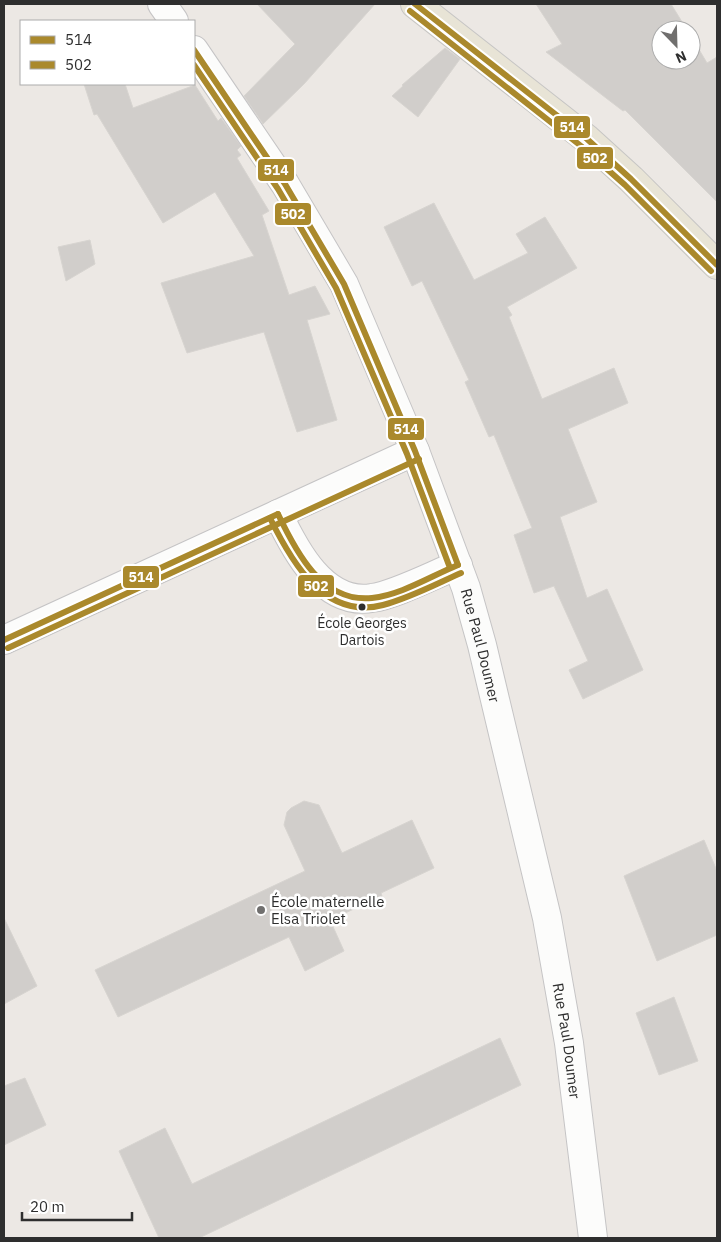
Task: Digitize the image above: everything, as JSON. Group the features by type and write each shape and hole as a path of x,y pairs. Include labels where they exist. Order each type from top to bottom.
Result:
{"main road":[{"path":"415,4 587,139 631,179 717,265"}],"street":[{"path":"162,4 173,20"},
{"name":"Rue Paul Doumer","path":"195,51 285,184 344,284 415,451 458,565 482,645 548,918 569,1043 592,1238"},
{"path":"4,640 415,451"},
{"path":"278,514 289,538 312,570 328,587 345,596 371,598 458,565"}],"building":[{"path":"257,4 375,4 304,84 263,124 244,96 295,44"},
{"path":"536,4 671,4 681,20 651,20 651,70 701,70 701,53 707,63 717,57 717,202 625,110 623,111 546,52 562,44"},
{"path":"445,48 460,59 418,117 392,96"},
{"path":"84,85 125,85 133,108 195,85 218,121 221,118 241,146 237,150 241,155 237,158 269,211 262,215 289,295 315,286 330,314 307,320 337,420 297,432 264,332 187,353 161,283 254,256 215,192 163,223 97,114 94,115"},
{"path":"434,203 474,280 528,253 516,234 545,217 577,268 507,307 512,315 509,317 542,399 614,368 628,403 568,429 597,502 560,517 587,598 607,589 643,670 583,699 569,670 588,661 554,586 534,593 514,535 532,528 494,435 489,437 465,382 469,380 422,281 412,286 384,227"},
{"path":"90,240 95,264 66,281 58,247"},
{"path":"304,801 319,805 342,853 412,820 434,868 381,893 382,896 330,920 344,951 305,971 289,937 118,1017 95,970 305,871 284,825 287,812"},
{"path":"704,840 717,871 717,935 657,961 624,876"},
{"path":"4,918 37,986 4,1004"},
{"path":"674,997 698,1061 659,1075 636,1013"},
{"path":"500,1038 521,1085 199,1238 159,1238 119,1151 165,1128 192,1184"},
{"path":"25,1078 46,1125 4,1145 4,1086"}],"transit line":[{"name":"514","path":"415,4 587,139 631,179 717,265"},
{"name":"502","path":"410,11 581,146 625,185 711,271"},
{"name":"514","path":"195,51 285,184 344,284 415,451 458,565"},
{"name":"502","path":"195,66 278,189 336,288 407,454 450,568"},
{"name":"502","path":"8,648 419,459"},
{"name":"514","path":"278,514 302,559 313,572 325,584 339,592 354,597 372,598 394,593 458,565"},
{"name":"514","path":"4,640 278,514"},
{"name":"502","path":"270,518 300,569 313,584 328,596 344,604 362,607 383,605 413,595 461,573"}],"place":[{"name":"École Georges Dartois","path":"362,607"},
{"name":"École maternelle Elsa Triolet","path":"261,910"}]}
